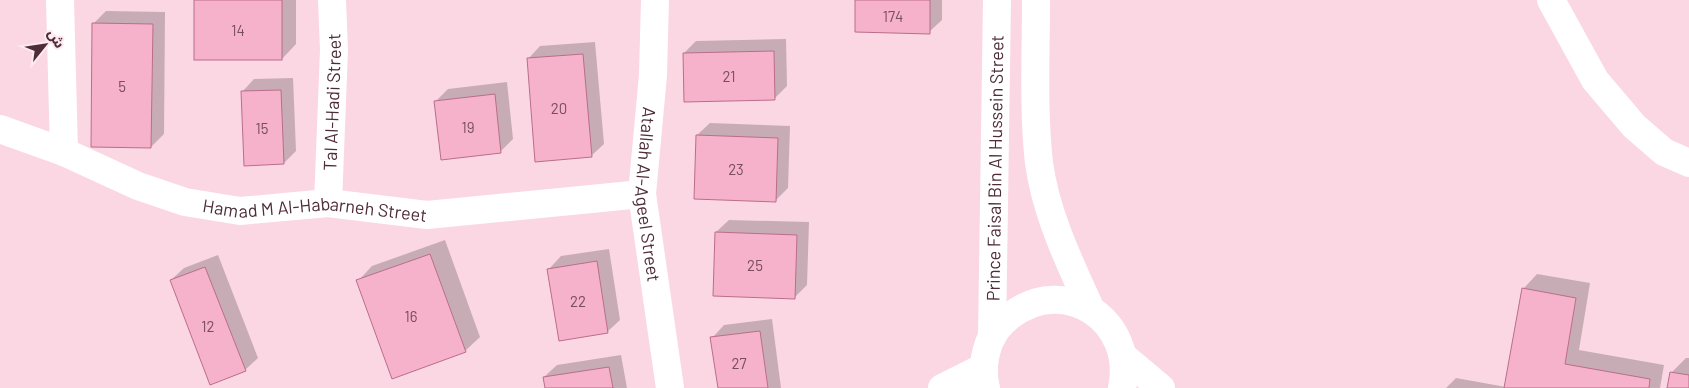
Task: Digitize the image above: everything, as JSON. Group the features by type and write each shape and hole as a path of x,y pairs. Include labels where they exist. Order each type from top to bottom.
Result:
{"street":[{"path":"60,0 64,152"},
{"name":"Tal Al-Hadi Street","path":"328,203 334,50 332,0"},
{"name":"Atallah Al-Ageel Street","path":"654,0 653,75 642,194 670,388"},
{"name":"Prince Faisal Bin Al Hussein Street","path":"992,337 997,0"},
{"path":"1036,0 1036,124 1040,165 1049,208 1064,251 1091,310"},
{"path":"1550,0 1596,80 1634,126 1664,152 1689,163"},
{"name":"Hamad M Al-Habarneh Street","path":"0,129 64,152 138,186 185,202 240,210 328,203 427,215 642,194"},
{"path":"942,388 985,378 986,351 992,337 1003,321 1018,309 1035,302 1054,299 1073,302 1091,310 1106,322 1117,338 1124,357 1125,372 1122,388"},
{"path":"1124,357 1161,388"}],"building":[{"path":"194,0 282,0 282,60 194,60"},
{"path":"855,0 930,0 930,34 855,32"},
{"path":"92,23 153,24 151,148 91,147"},
{"path":"774,51 775,100 684,102 683,53"},
{"path":"583,54 592,157 535,162 527,58"},
{"path":"281,90 284,164 244,166 241,91"},
{"path":"495,94 501,153 441,160 434,101"},
{"path":"696,135 778,138 776,202 694,199"},
{"path":"715,232 797,235 795,299 713,296"},
{"path":"430,254 466,352 392,379 356,280"},
{"path":"597,261 608,333 559,341 547,269"},
{"path":"205,267 246,371 210,385 170,280"},
{"path":"1522,288 1576,298 1565,364 1650,379 1649,388 1504,388"},
{"path":"760,331 768,388 718,388 710,337"},
{"path":"609,367 613,388 545,388 543,377"},
{"path":"1670,372 1689,375 1689,388 1667,388"}]}
